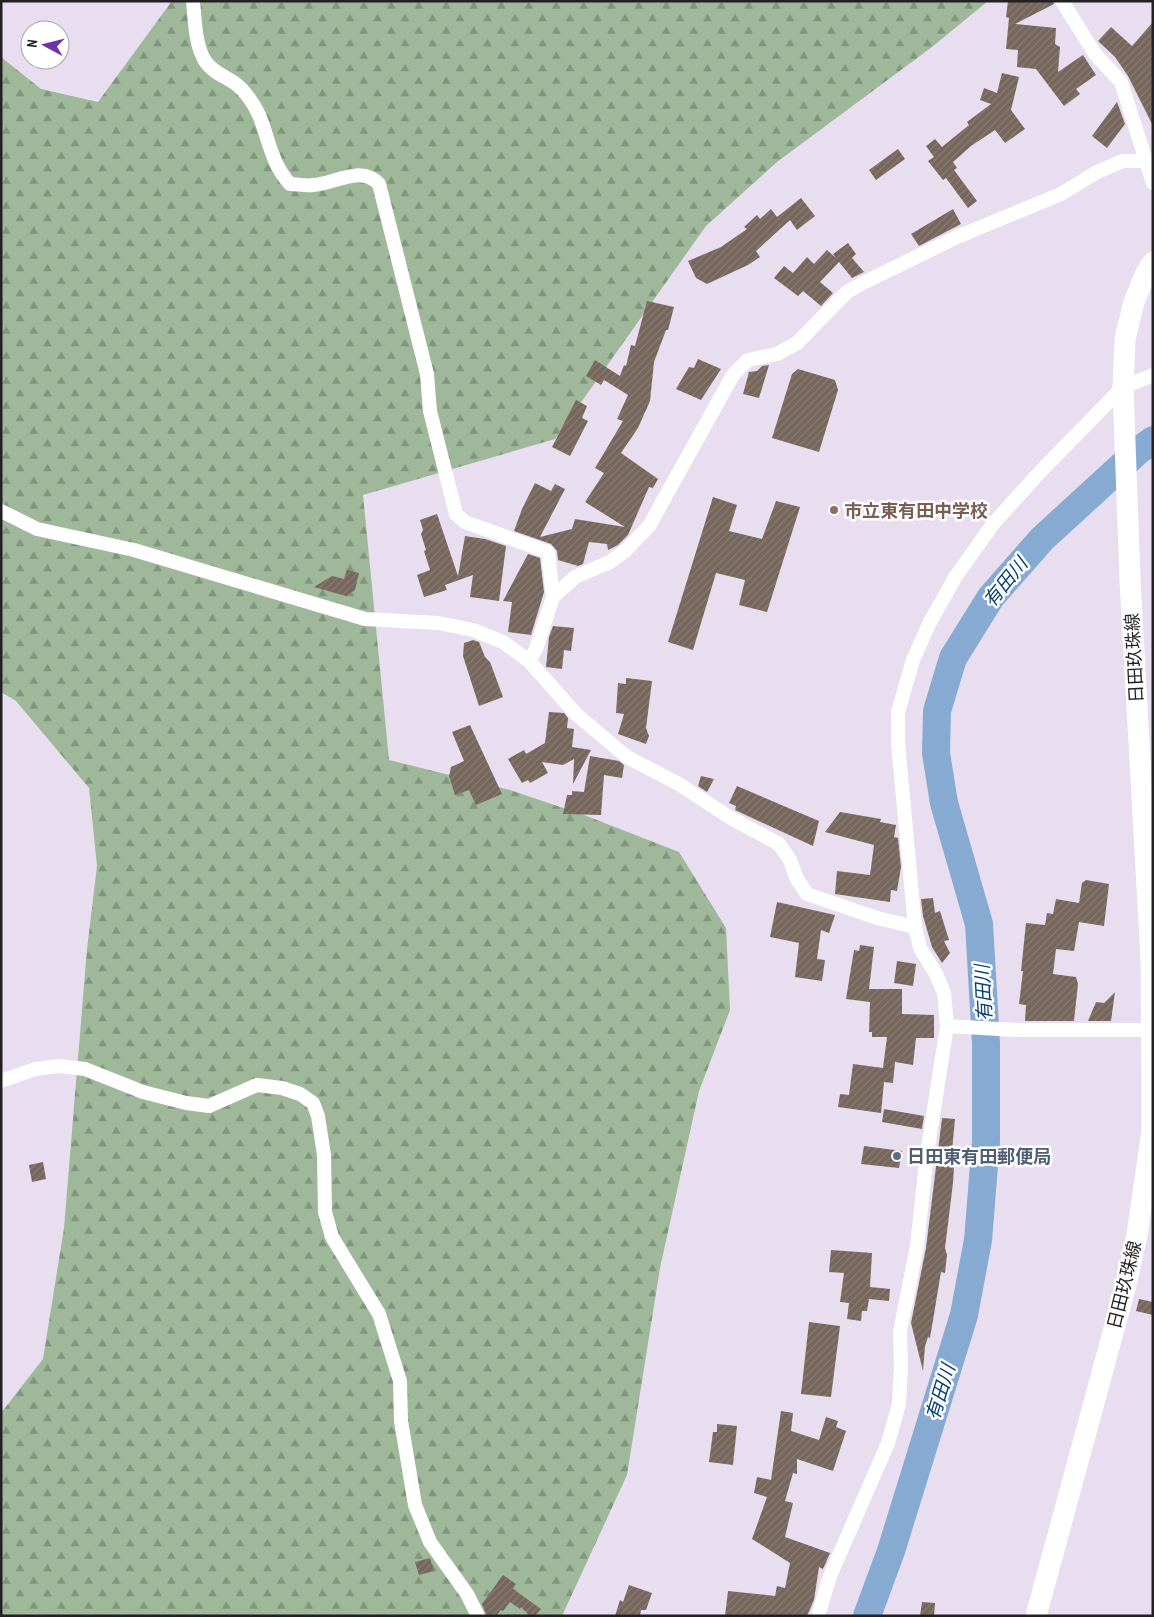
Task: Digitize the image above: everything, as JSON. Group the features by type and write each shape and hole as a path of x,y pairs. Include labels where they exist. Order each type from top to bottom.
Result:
{"main road":[{"name":"日田玖珠線","path":"1036,1616 1126,1285 1137,1235 1152,1132 1151,959 1130,580 1124,395 1125,339 1134,302 1145,275 1153,262"}],"street":[{"path":"193,1 199,45 205,61 215,72 236,84 248,98 259,114 271,154 280,173 290,184 314,186 355,175 373,177 379,184 427,374 430,411 456,514 465,522 548,552 553,597 536,649 529,661"},
{"path":"1062,1 1095,54 1121,82 1149,161 1153,183"},
{"path":"553,597 575,577 610,562 625,551 649,526 733,375 748,360 777,354 797,343 847,292 864,283 957,237 1061,194 1097,172 1123,161 1149,161"},
{"path":"818,1616 830,1576 888,1443 899,1404 900,1332 917,1246 927,1154 947,1026 944,993 936,974 920,948 915,927 898,743 898,712 913,660 930,622 956,576 993,524 1039,473 1124,395 1153,375"},
{"path":"1,511 37,529 134,550 365,618 438,623 473,630 503,642 529,661 577,715 627,757 679,784 729,818 780,844 790,860 797,879 807,894 877,918 915,927"},
{"path":"947,1026 1018,1030 1152,1030"},
{"path":"1,1081 36,1069 59,1066 85,1069 143,1092 186,1103 209,1106 256,1085 282,1088 300,1094 313,1103 318,1116 323,1145 325,1212 332,1237 379,1314 400,1381 401,1421 415,1506 430,1542 467,1594 478,1616"}],"green space":[{"path":"172,1 988,1 932,47 777,162 706,226 555,439 363,495 389,760 510,790 584,815 679,852 726,928 730,1010 699,1091 660,1268 627,1475 562,1616 1,1616 1,1413 43,1359 64,1228 87,949 97,866 89,788 16,701 1,692 1,57 41,89 98,102"}],"building":[{"path":"1008,1 1053,1 1054,4 1015,24 1056,28 1055,44 1060,47 1058,72 1083,55 1096,75 1076,89 1080,94 1064,106 1036,69 1017,67 1018,50 1006,49 1009,18 1006,17"},
{"path":"1153,22 1153,126 1128,76 1115,57 1098,41 1111,27 1132,46"},
{"path":"1002,73 1019,77 1011,110 1025,129 1005,143 995,130 971,146 953,162 957,168 954,170 977,201 968,208 946,178 943,180 928,161 934,157 926,146 935,139 942,147 969,125 967,122 991,104 980,100 984,88 997,93"},
{"path":"1117,102 1125,124 1107,148 1092,136"},
{"path":"898,149 905,159 876,180 869,170"},
{"path":"801,198 815,216 797,230 790,220 756,251 760,257 748,265 707,284 696,278 688,261 721,247 747,229 744,227 757,215 760,219 771,209 777,217"},
{"path":"953,209 961,224 919,246 911,234"},
{"path":"848,243 856,254 852,258 864,272 852,278 839,262 820,282 833,293 821,306 803,291 798,296 774,278 784,266 793,273 807,257 814,264 827,250 836,258 833,254"},
{"path":"647,301 674,307 668,330 666,330 654,362 650,401 638,428 621,453 658,479 653,488 649,487 628,535 618,545 608,550 607,544 589,542 583,564 578,566 558,560 557,551 551,544 514,531 535,483 551,491 555,484 565,489 540,537 572,529 575,519 625,527 585,502 604,473 595,468 623,421 617,419 628,395 604,380 601,385 586,376 595,360 620,376 624,365 626,366 631,345 635,346"},
{"path":"698,359 721,369 701,400 676,389 689,367 694,368"},
{"path":"769,365 759,398 743,394 749,372 757,371 762,366"},
{"path":"798,369 835,380 838,390 819,452 772,438 792,374"},
{"path":"576,400 587,406 582,418 588,421 570,456 552,447"},
{"path":"713,497 737,505 729,531 762,539 776,501 800,507 767,612 739,605 745,580 716,573 693,650 668,642"},
{"path":"437,514 458,576 465,536 485,539 506,546 499,601 470,597 473,575 445,585 447,590 424,597 417,575 430,570 424,551 426,550 421,534 423,530 420,520"},
{"path":"528,554 540,558 544,592 531,635 508,632 512,602 503,601"},
{"path":"347,570 359,573 355,590 346,596 314,587 332,576 344,579"},
{"path":"553,626 574,628 571,651 564,650 562,669 546,667 549,637"},
{"path":"473,640 479,642 485,657 490,662 503,697 479,706 463,656 464,643"},
{"path":"626,678 652,681 646,728 649,736 646,744 618,734 624,714 616,713 618,683 626,684"},
{"path":"549,712 564,713 568,718 567,728 574,729 572,747 591,750 573,784 574,759 563,765 542,762 548,773 530,783 528,780 522,783 508,759 524,750 526,754 545,743"},
{"path":"470,725 502,794 476,805 469,790 455,795 449,776 451,767 464,761 452,732"},
{"path":"590,756 619,761 624,765 622,778 604,775 601,815 563,814 567,795 572,795 572,791 584,792"},
{"path":"701,776 714,779 707,792 698,786"},
{"path":"737,786 819,821 813,846 735,810 736,806 729,803"},
{"path":"840,812 881,819 880,822 896,825 894,837 898,838 901,867 897,891 891,890 890,902 835,894 837,871 870,875 874,845 825,832"},
{"path":"1086,880 1109,884 1104,926 1079,922 1074,951 1056,949 1053,974 1076,977 1078,984 1074,1021 1025,1021 1026,1005 1019,1004 1026,923 1045,925 1047,913 1053,914 1056,899 1079,903 1082,883"},
{"path":"933,898 935,913 940,911 949,940 944,941 950,953 942,963 932,947 923,916 921,899"},
{"path":"777,902 835,915 829,933 821,930 817,959 825,960 822,981 795,977 799,943 770,937"},
{"path":"860,945 874,947 869,989 902,989 902,1014 934,1015 934,1038 916,1038 913,1065 895,1062 893,1083 884,1082 881,1113 838,1107 840,1094 849,1095 853,1064 883,1068 887,1037 872,1037 872,1032 869,1032 870,1002 846,999 854,950 859,951"},
{"path":"897,961 916,964 913,986 894,983"},
{"path":"1115,992 1111,1021 1088,1021 1096,1002 1104,1003"},
{"path":"884,1109 924,1116 922,1129 882,1122"},
{"path":"942,1118 955,1119 952,1151 955,1151 953,1183 945,1248 947,1255 945,1273 941,1272 930,1338 928,1337 925,1346 923,1371 911,1323 926,1248"},
{"path":"864,1146 902,1151 899,1168 861,1164"},
{"path":"43,1162 46,1179 32,1182 29,1165"},
{"path":"831,1250 872,1253 870,1287 890,1289 889,1301 869,1299 867,1311 862,1311 861,1321 847,1319 849,1303 840,1302 844,1273 829,1272"},
{"path":"1139,1299 1153,1302 1153,1315 1136,1311"},
{"path":"809,1322 840,1326 831,1397 801,1394"},
{"path":"781,1411 793,1413 791,1431 819,1440 826,1417 838,1421 836,1427 846,1431 833,1471 797,1459 797,1474 793,1473 785,1501 793,1503 785,1537 830,1553 823,1569 819,1567 814,1600 807,1616 725,1616 728,1591 775,1596 777,1586 785,1588 790,1563 752,1539 767,1497 754,1493 757,1477 771,1480"},
{"path":"717,1424 737,1426 733,1465 709,1462 713,1432 717,1432"},
{"path":"430,1558 434,1571 419,1575 415,1562"},
{"path":"503,1575 516,1584 513,1589 541,1609 535,1616 530,1616 521,1607 520,1609 510,1602 496,1616 487,1616 482,1604"},
{"path":"629,1585 652,1593 646,1610 641,1610 640,1616 615,1616 620,1600 623,1602"},
{"path":"922,1602 935,1603 934,1616 920,1616"}],"waterway":[{"name":"有田川","path":"867,1616 891,1551 964,1315 978,1240 986,1141 986,1043 979,924 944,803 936,753 937,711 953,658 991,597 1042,539 1138,451 1153,440"}],"place":[{"name":"市立東有田中学校","path":"834,510"},
{"name":"日田東有田郵便局","path":"897,1156"}]}
